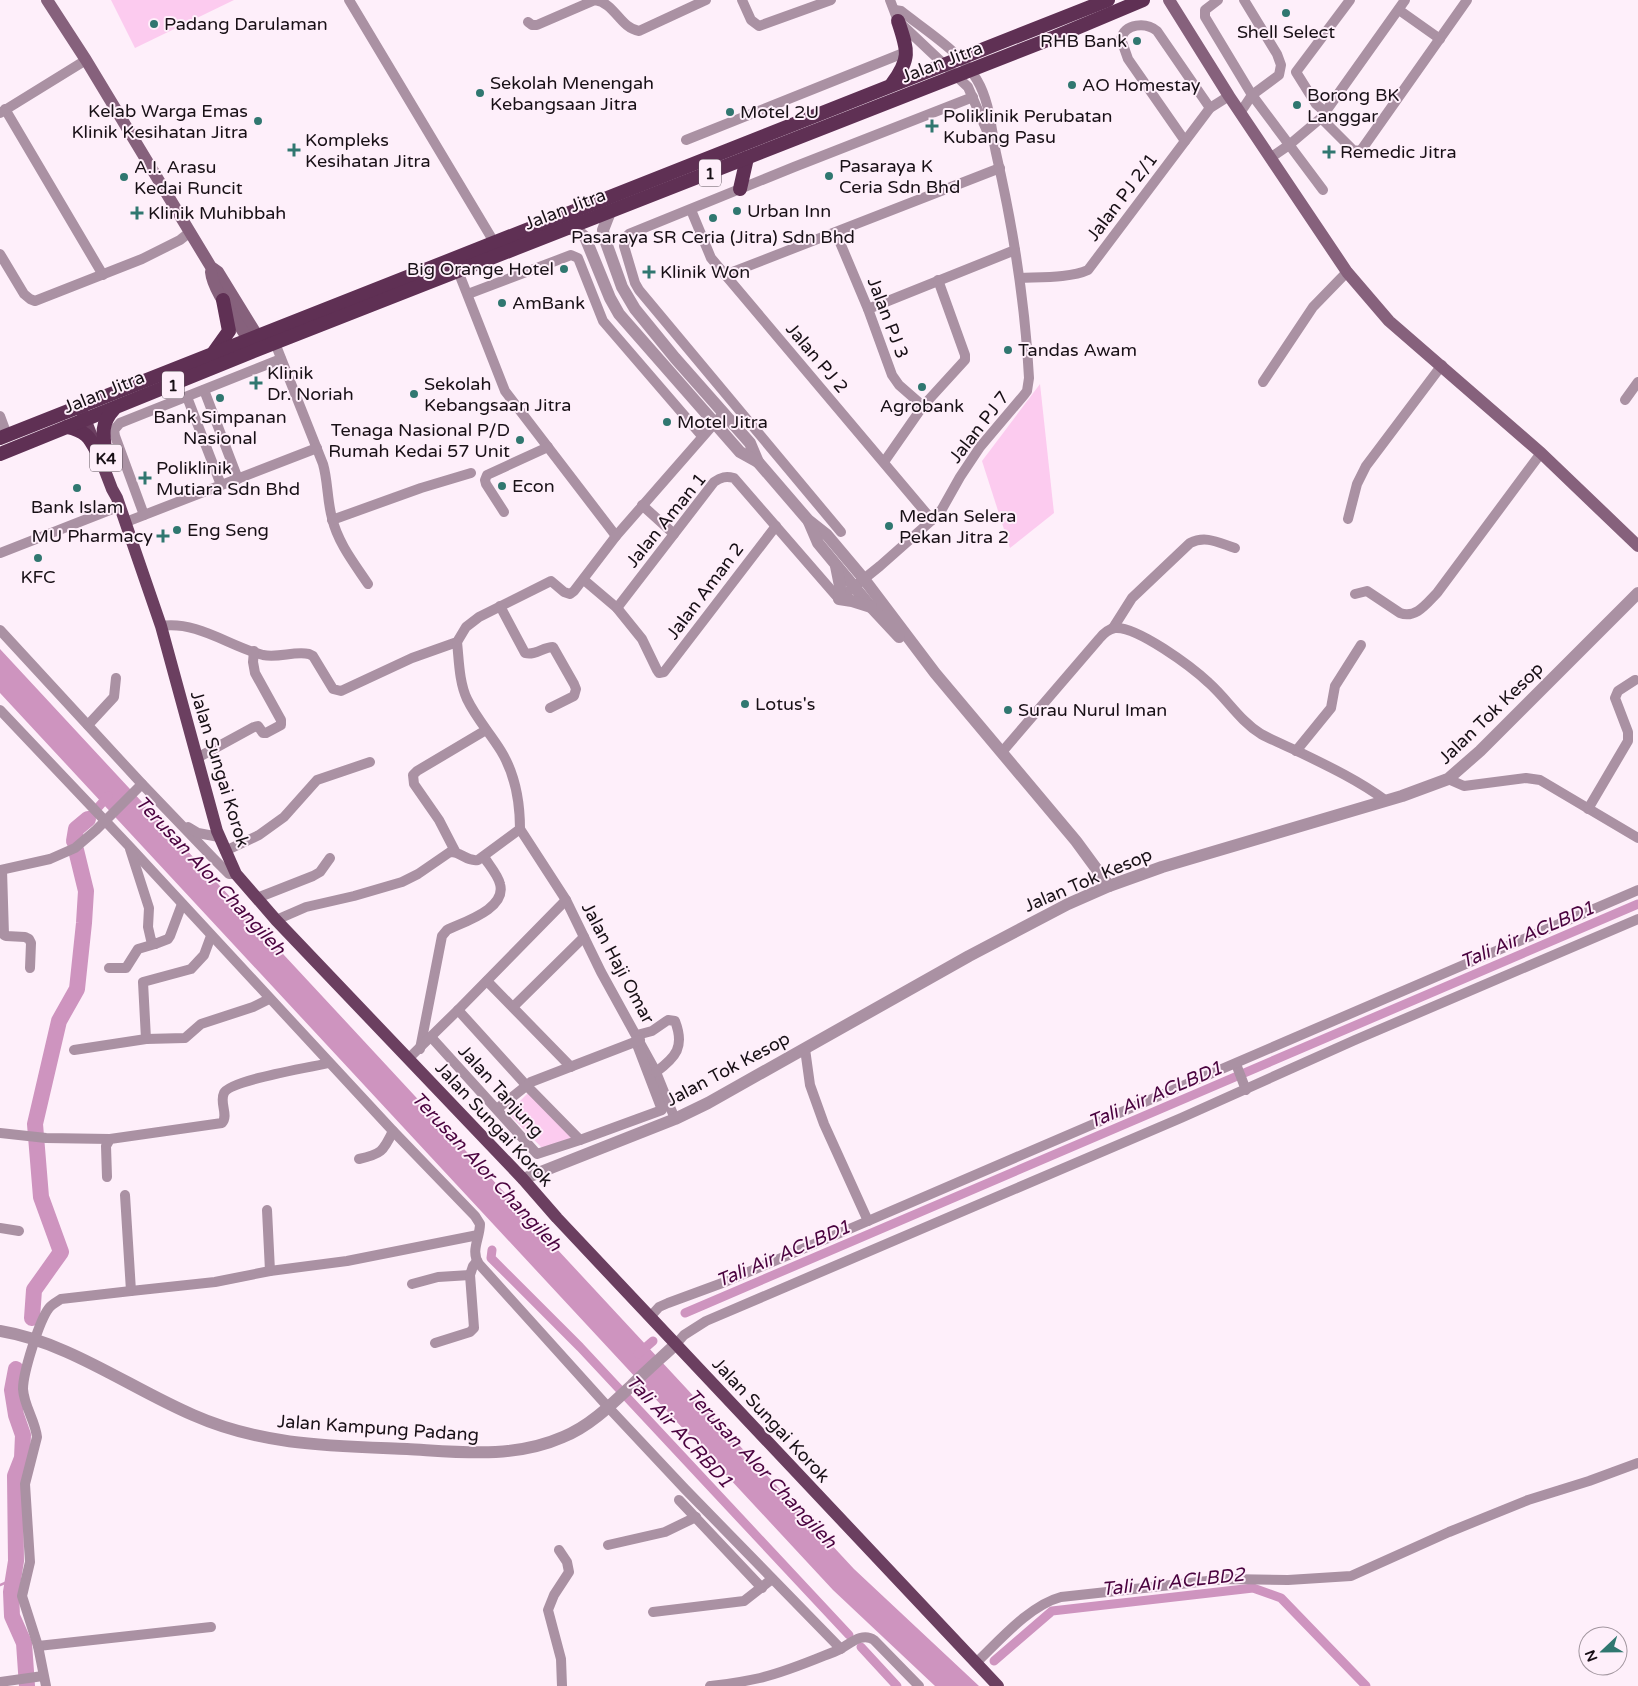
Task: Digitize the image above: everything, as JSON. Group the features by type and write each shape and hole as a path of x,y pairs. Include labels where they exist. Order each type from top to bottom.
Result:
{"highway":[{"name":"Jalan Jitra","path":"0,454 115,409 260,343 494,242 1108,0"},
{"name":"Jalan Jitra","path":"2,428 83,405 214,353 260,343 458,272 971,71 1143,0"},
{"path":"892,85 905,64 906,52 896,16"},
{"path":"740,189 747,158"},
{"path":"214,353 229,331 223,300"},
{"path":"103,457 104,426 107,417 115,409"},
{"path":"68,427 80,430 88,436 103,457"}],"main road":[{"path":"47,0 86,60 211,267 218,272 260,343"},
{"path":"1169,0 1240,113 1346,272 1389,321 1442,365 1541,453 1638,546"},
{"path":"211,267 212,279 223,300 260,343"},
{"name":"K4","path":"83,405 88,419"},
{"name":"Jalan Sungai Korok","path":"88,419 103,457 112,490 119,502 161,626 219,837 236,874 276,920 523,1179 650,1317 672,1347 998,1686"}],"street":[{"path":"349,0 494,242"},
{"path":"528,22 532,25 537,25 595,0 606,4 619,16 627,27 639,32 706,0"},
{"path":"742,0 751,20 758,26 831,0"},
{"path":"890,0 896,16 968,87 996,150"},
{"path":"1218,0 1205,10 1204,14 1252,95 1323,190"},
{"path":"1240,113 1252,95 1279,75 1281,65 1277,54 1244,0"},
{"path":"1350,0 1296,72 1323,115 1353,150 1358,151 1362,149 1467,0"},
{"path":"1270,158 1289,145 1323,115 1405,0"},
{"path":"1398,10 1440,39"},
{"path":"896,16 901,11 971,71 978,81 985,99 996,150"},
{"path":"1185,141 1128,59 1121,39 1125,31 1144,24 1157,31 1210,108"},
{"path":"686,140 906,52"},
{"path":"86,60 3,111 103,275"},
{"name":"Jalan PJ 2/1","path":"1020,278 1058,276 1088,270 1210,108 1229,96"},
{"path":"841,532 639,290 635,283 624,246 626,237 629,234 740,189 973,97"},
{"name":"Jalan PJ 7","path":"839,600 932,520 942,509 980,447 1021,400 1027,390 1028,366 1020,278 1009,208 996,150"},
{"path":"726,275 1000,168"},
{"name":"Jalan PJ 2","path":"691,210 708,253 932,520"},
{"path":"610,212 603,230 604,237 622,287 628,298 675,358 750,443 758,462 808,520 827,535 860,583 1082,848 1109,886"},
{"path":"567,228 578,231 585,237 610,298 619,314 740,452 758,462"},
{"path":"0,254 24,294 35,301 103,275 162,249 190,232"},
{"name":"Jalan PJ 3","path":"836,232 868,309 892,376 899,385 923,406"},
{"path":"868,309 1015,250"},
{"path":"468,294 571,255 575,256 578,258 603,321 702,436"},
{"path":"458,272 505,392 616,536"},
{"path":"1263,382 1313,308 1346,272"},
{"path":"884,462 923,406 962,365 965,358 938,280"},
{"path":"260,343 281,359 326,475 326,491 332,520 340,541 368,584"},
{"path":"144,515 114,430 120,423 281,359"},
{"path":"1348,519 1357,484 1366,466 1442,365"},
{"path":"1625,400 1638,382"},
{"path":"204,390 238,479"},
{"path":"187,397 221,485"},
{"path":"486,730 413,775 414,784 439,820 455,851 472,861 484,857 520,829 520,814 511,772 501,750 466,697 462,684 457,642 466,627 479,617 551,581 564,592 570,594 584,580 616,536 642,505 724,413"},
{"path":"504,512 486,484 487,475 548,447"},
{"path":"126,522 317,448"},
{"path":"1355,594 1367,591 1400,613 1406,615 1417,612 1437,593 1541,453"},
{"path":"332,520 471,472"},
{"name":"Jalan Aman 1","path":"617,608 714,482 723,477 734,478 776,526"},
{"path":"0,553 119,502"},
{"path":"642,505 674,534"},
{"path":"808,520 818,543 834,561 860,583 871,607 935,673"},
{"path":"776,526 839,600 859,602 871,607"},
{"name":"Jalan Aman 2","path":"617,608 642,639 659,673 664,672 776,526"},
{"path":"1002,752 1099,639 1113,628 1132,598 1190,543 1202,538 1235,548"},
{"path":"834,561 840,580 839,600"},
{"path":"584,580 617,608"},
{"name":"Jalan Tok Kesop","path":"523,1179 675,1119 708,1103 1024,926 1109,886 1222,848 1385,800 1448,779 1480,751 1638,593"},
{"path":"500,606 526,653 530,654 553,647 574,684 576,689 574,696 550,708"},
{"path":"161,626 172,625 197,628 254,651 276,656 309,654 313,656 333,689 338,691 412,658 457,642"},
{"path":"1113,628 1128,630 1142,636 1183,662 1210,683 1254,730 1359,783 1385,800"},
{"path":"0,630 88,725 139,787 181,823 225,870 230,874 236,874"},
{"path":"1296,751 1331,708 1335,686 1361,645"},
{"path":"197,758 254,726 258,726 266,734 281,725 281,720 255,674 254,651"},
{"path":"88,725 114,697 116,678"},
{"path":"1588,810 1628,741 1628,732 1615,698 1618,691 1635,680"},
{"path":"0,710 88,804 104,817 269,999 478,1220 480,1228 475,1248 477,1261 772,1579 841,1649"},
{"path":"225,851 259,835 278,822 318,780 370,762"},
{"path":"1448,779 1464,786 1533,778 1548,784 1588,810 1638,838"},
{"path":"30,968 31,943 29,939 4,935 1,870 62,855 87,839 104,817 139,787"},
{"path":"181,823 198,833 219,837"},
{"name":"Jalan Haji Omar","path":"520,829 566,900 637,1039 656,1072 675,1119"},
{"path":"129,846 149,908 148,927 151,940 155,944"},
{"path":"276,920 306,907 402,882 418,874 450,852 455,851"},
{"path":"420,1049 442,936 447,930 492,908 500,894 500,882 484,857"},
{"path":"257,898 314,876 320,872 330,858"},
{"path":"672,1347 693,1328 714,1317 1241,1077 1638,890"},
{"path":"408,1060 566,900"},
{"path":"109,968 126,968 138,949 168,939 182,904"},
{"path":"650,1317 658,1307 668,1302 725,1282 868,1222 1241,1077 1364,1036 1638,919"},
{"path":"146,1039 143,982 191,969 204,956 212,936"},
{"path":"513,1008 584,937"},
{"path":"487,981 571,1067"},
{"path":"74,1050 146,1039 186,1038 201,1024 248,1009 269,999"},
{"path":"458,1010 526,1085 580,1140 662,1110 637,1039"},
{"path":"497,1109 526,1085 637,1039 668,1020 674,1021 678,1029 679,1045 672,1059 656,1072"},
{"name":"Jalan Tanjung","path":"431,1037 537,1154 580,1140"},
{"path":"805,1049 810,1085 824,1124 868,1222"},
{"path":"0,1134 46,1138 110,1139 222,1124 225,1118 223,1097 230,1088 257,1079 329,1063"},
{"path":"358,1159 376,1154 385,1147 393,1131"},
{"path":"107,1177 106,1146 110,1139"},
{"path":"125,1195 131,1290"},
{"path":"267,1210 270,1272"},
{"path":"0,1228 19,1231"},
{"path":"0,1682 20,1679 42,1679 38,1646 22,1596 30,1562 25,1484 37,1437 24,1398 23,1388 35,1339 48,1309 62,1299 215,1282 347,1261 478,1235"},
{"path":"435,1343 470,1332 474,1328 470,1275 472,1266 477,1261"},
{"path":"412,1284 438,1277 470,1275"},
{"name":"Jalan Kampung Padang","path":"0,1331 35,1339 54,1346 192,1415 239,1433 294,1443 507,1453 535,1447 562,1438 592,1421 672,1347"},
{"path":"976,1663 1029,1614 1051,1600 1061,1597 1226,1579 1288,1580 1351,1576 1449,1532 1528,1500 1638,1463"},
{"path":"679,1500 762,1588"},
{"path":"608,1545 665,1532 696,1517"},
{"path":"560,1550 567,1562 568,1572 554,1595 548,1610 561,1659 562,1686"},
{"path":"653,1612 744,1602 772,1579"},
{"path":"38,1646 211,1627"},
{"path":"710,1686 759,1678 792,1669 841,1649 858,1639 867,1637 871,1638 919,1686"}],"shaded area":[{"name":"Padang Darulaman","path":"111,0 234,0 135,48"},
{"path":"1040,384 1054,513 1010,548 982,461"},
{"name":"Terusan Alor Changileh","path":"0,649 854,1569 979,1686 935,1686 833,1590 0,693"},
{"path":"529,1092 576,1139 543,1149 508,1113"}],"waterway":[{"path":"88,819 108,796"},
{"path":"74,841 76,829 88,819"},
{"path":"32,1318 34,1290 61,1252 41,1197 35,1124 59,1021 77,989 86,891 76,850"},
{"name":"Tali Air ACLBD1","path":"685,1313 1638,904"},
{"name":"Tali Air ACRBD1","path":"492,1250 491,1258 580,1347 849,1635"},
{"name":"Tali Air ACLBD1","path":"638,1354 653,1341"},
{"path":"16,1369 12,1390 16,1415 23,1435 22,1458 15,1476 16,1561 11,1592 12,1616 24,1643 27,1686"},
{"path":"0,1585 14,1579"},
{"name":"Tali Air ACLBD2","path":"994,1661 1052,1611 1253,1588 1281,1598 1366,1686"},
{"name":"Tali Air ACRBD1","path":"861,1647 897,1686"}],"place":[{"name":"Shell Select","path":"1286,13"},
{"name":"Padang Darulaman","path":"154,24"},
{"name":"RHB Bank","path":"1137,41"},
{"name":"AO Homestay","path":"1072,85"},
{"name":"Sekolah Menengah Kebangsaan Jitra","path":"480,93"},
{"name":"Borong BK Langgar","path":"1297,105"},
{"name":"Motel 2U","path":"730,112"},
{"name":"Kelab Warga Emas Klinik Kesihatan Jitra","path":"258,121"},
{"name":"Poliklinik Perubatan Kubang Pasu","path":"932,126"},
{"name":"Kompleks Kesihatan Jitra","path":"294,150"},
{"name":"Remedic Jitra","path":"1329,152"},
{"name":"Pasaraya K Ceria Sdn Bhd","path":"829,176"},
{"name":"A.I. Arasu Kedai Runcit","path":"124,177"},
{"name":"Urban Inn","path":"737,211"},
{"name":"Klinik Muhibbah","path":"137,213"},
{"name":"Pasaraya SR Ceria (Jitra) Sdn Bhd","path":"713,218"},
{"name":"Big Orange Hotel","path":"564,269"},
{"name":"Klinik Won","path":"649,272"},
{"name":"AmBank","path":"502,303"},
{"name":"Tandas Awam","path":"1008,350"},
{"name":"Klinik Dr. Noriah","path":"256,383"},
{"name":"Agrobank","path":"922,387"},
{"name":"Sekolah Kebangsaan Jitra","path":"414,394"},
{"name":"Bank Simpanan Nasional","path":"220,398"},
{"name":"Motel Jitra","path":"667,422"},
{"name":"Tenaga Nasional P/D Rumah Kedai 57 Unit","path":"520,440"},
{"name":"Poliklinik Mutiara Sdn Bhd","path":"145,478"},
{"name":"Econ","path":"502,486"},
{"name":"Bank Islam","path":"77,488"},
{"name":"Medan Selera Pekan Jitra 2","path":"889,526"},
{"name":"Eng Seng","path":"177,530"},
{"name":"MU Pharmacy","path":"163,536"},
{"name":"KFC","path":"38,558"},
{"name":"Lotus's","path":"745,704"},
{"name":"Surau Nurul Iman","path":"1008,710"}]}
